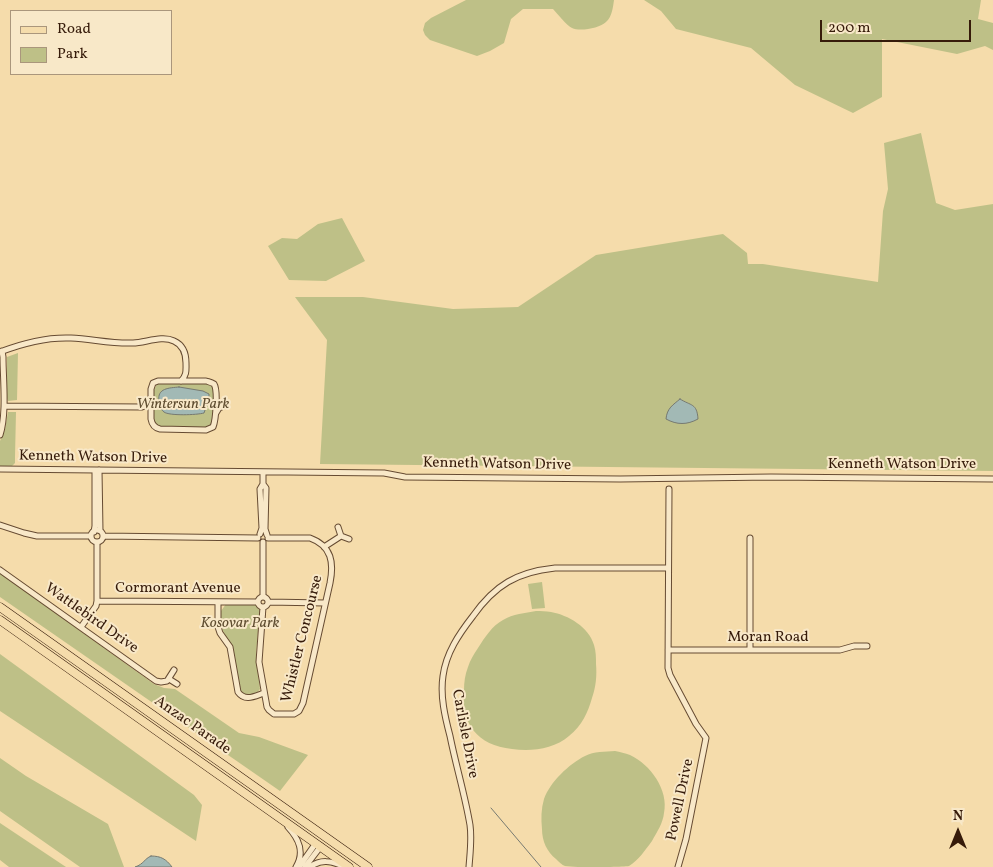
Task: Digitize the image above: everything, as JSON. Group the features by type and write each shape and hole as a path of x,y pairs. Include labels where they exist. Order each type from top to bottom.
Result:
{"main road":[{"name":"Anzac Parade","path":"0,607 368,867"},
{"name":"Anzac Parade","path":"0,620 348,867"},
{"path":"318,845 324,836"}],"street":[{"path":"0,435 4,406 3,357 1,351 33,341 59,338 123,343 167,339 175,341 184,350 186,357 186,372 181,381"},
{"path":"186,372 193,381"},
{"path":"216,398 220,403 226,405 218,408 214,426 211,428 206,430 158,428 152,424 152,386 160,380 212,382 215,388 216,414"},
{"path":"4,406 142,407 149,404 151,400"},
{"path":"142,407 151,414"},
{"name":"Kenneth Watson Drive","path":"0,469 384,473 405,476 601,478 993,479"},
{"path":"81,627 98,601 98,542 102,540 102,534 97,470"},
{"path":"97,470 95,526 92,540 98,542"},
{"path":"259,536 262,528 260,489 263,484 263,473"},
{"path":"263,484 266,489 266,538 263,596 258,602 263,607"},
{"path":"668,650 669,489"},
{"path":"0,525 37,536 92,534 97,530 102,534 259,536 263,533 266,538"},
{"path":"338,527 341,536"},
{"path":"266,538 310,538 319,542 324,547 341,536"},
{"path":"341,536 349,539"},
{"path":"750,538 750,650"},
{"name":"Whistler Concourse","path":"264,694 267,708 272,713 294,714 301,708 332,571 331,558 324,547"},
{"name":"Carlisle Drive","path":"469,867 470,828 445,716 442,692 442,679 446,663 460,633 489,595 505,583 530,572 554,568 668,568"},
{"name":"Wattlebird Drive","path":"0,570 156,681 164,682 169,679 177,684"},
{"path":"263,596 266,597 268,602"},
{"name":"Cormorant Avenue","path":"98,601 258,602"},
{"path":"218,602 218,627 230,647 239,694 247,698 264,694 259,653 263,607 268,602"},
{"path":"268,602 325,603"},
{"name":"Moran Road","path":"668,650 840,650 854,646 867,646"},
{"name":"Powell Drive","path":"668,650 670,675 694,721 706,738 686,839 677,867"},
{"path":"169,679 174,670"},
{"path":"280,818 295,835 300,845 300,857 297,867"},
{"path":"297,867 318,845"},
{"path":"305,867 318,845"},
{"path":"310,867 327,861 348,867"}],"green space":[{"path":"466,0 614,0 611,15 606,22 595,28 585,29 570,27 553,9 523,9 511,19 504,43 477,56 430,40 423,30 425,23 431,18"},
{"path":"644,0 981,0 978,19 993,23 993,50 985,46 957,54 882,39 882,97 853,113 795,85 751,48 676,29 661,11"},
{"path":"921,133 936,203 955,210 993,204 993,471 320,464 327,340 295,297 363,297 453,309 518,307 596,255 723,234 747,253 748,264 763,264 878,282 883,211 888,189 884,143"},
{"path":"342,218 365,261 326,281 289,280 268,246 282,238 297,239 318,224"},
{"path":"18,353 17,400 8,401 7,357"},
{"name":"Wintersun Park","path":"158,383 208,383 211,385 214,390 212,425 206,427 161,427 157,425 153,418 154,390"},
{"path":"8,412 16,412 15,463 12,466 0,466 0,441 5,429"},
{"path":"0,573 154,684 164,688 175,689 239,733 259,737 308,755 280,791 0,597"},
{"path":"542,582 545,608 532,609 528,584"},
{"name":"Kosovar Park","path":"226,604 255,604 260,609 256,654 260,689 257,693 248,696 241,692 233,651 221,627 221,611"},
{"path":"536,611 564,616 583,627 588,633 596,654 596,677 593,694 584,719 574,732 556,744 534,750 500,747 481,738 469,723 465,713 464,702 466,673 474,655 495,625 511,616"},
{"path":"0,654 194,795 202,805 196,841 0,711"},
{"path":"615,751 628,754 637,759 651,771 664,796 665,804 661,824 652,841 636,861 629,866 564,866 550,853 543,838 541,822 544,799 551,786 561,774 579,759 592,753"},
{"path":"0,758 26,776 108,824 124,867 80,867 0,811"},
{"path":"0,823 66,867 9,867 0,860"}],"water":[{"path":"179,387 203,391 209,394 204,413 177,415 163,411 159,401 160,393 164,389"},
{"path":"680,399 695,407 698,419 682,423 666,419 669,409"},
{"path":"151,856 163,859 172,867 135,867"}],"waterway":[{"path":"491,808 541,867"}]}
